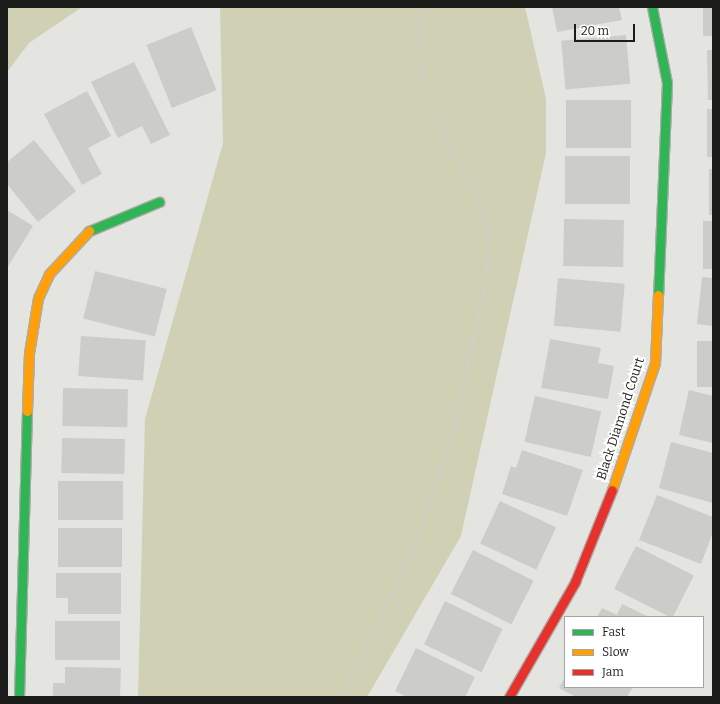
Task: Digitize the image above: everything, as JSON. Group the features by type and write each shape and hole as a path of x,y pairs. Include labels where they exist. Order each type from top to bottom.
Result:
{"street":[{"name":"Black Diamond Court","path":"509,697 575,582 612,490 655,363 666,83 652,7"},
{"path":"19,697 29,353 38,298 49,274 87,232 159,202"}],"path":[{"path":"342,697 414,546 451,438 483,295 490,246 480,200 444,136 421,73 421,7"}],"green space":[{"path":"7,7 82,7 29,43 7,72"},
{"path":"220,7 525,7 546,99 546,153 461,536 367,697 138,697 145,419 223,143"}],"building":[{"path":"552,7 619,7 622,20 557,32"},
{"path":"703,7 713,7 713,36 703,36"},
{"path":"191,27 216,90 172,108 146,45"},
{"path":"626,35 630,84 566,89 561,41"},
{"path":"707,50 713,50 713,100 708,100"},
{"path":"134,62 170,135 151,144 142,126 118,138 91,82"},
{"path":"87,91 111,136 88,148 102,174 82,185 44,114"},
{"path":"566,100 631,100 631,148 566,148"},
{"path":"707,109 713,109 713,157 707,157"},
{"path":"34,140 76,191 38,222 7,184 7,162"},
{"path":"565,156 630,156 630,204 565,204"},
{"path":"709,169 713,169 713,215 709,215"},
{"path":"7,210 33,226 7,268"},
{"path":"564,219 624,220 623,267 563,266"},
{"path":"703,221 713,221 713,269 703,269"},
{"path":"95,271 167,289 155,336 83,319"},
{"path":"702,277 713,278 713,326 697,324"},
{"path":"558,278 625,284 621,332 554,326"},
{"path":"81,336 146,341 143,380 78,376"},
{"path":"550,339 601,348 598,363 614,366 608,399 541,388"},
{"path":"697,341 713,341 713,387 697,387"},
{"path":"63,388 128,389 127,427 62,426"},
{"path":"689,390 713,396 713,443 679,435"},
{"path":"535,396 601,411 591,457 524,442"},
{"path":"62,438 125,439 124,474 61,473"},
{"path":"671,442 713,453 713,503 659,488"},
{"path":"522,450 583,470 567,516 502,494 511,466 516,468"},
{"path":"58,481 123,481 123,520 58,520"},
{"path":"657,495 713,517 713,532 701,564 639,540"},
{"path":"500,501 556,527 536,570 480,544"},
{"path":"58,528 122,528 122,567 58,567"},
{"path":"636,546 694,576 673,616 668,616 614,589"},
{"path":"473,550 534,581 511,625 451,594"},
{"path":"56,573 121,573 121,614 68,614 68,598 56,598"},
{"path":"445,601 503,629 481,672 424,644"},
{"path":"622,604 647,616 598,616 602,608 617,615"},
{"path":"55,621 120,621 120,660 55,660"},
{"path":"416,648 475,677 465,697 407,697 395,691"},
{"path":"65,667 121,668 120,697 53,697 53,683 65,683"},
{"path":"564,679 564,688 632,688 627,697 576,697 559,688"}],"traffic: fast":[{"path":"652,7 667,83 658,295"},
{"path":"89,231 159,202"},
{"path":"19,697 27,411"}],"traffic: slow":[{"path":"27,411 29,353 38,298 49,274 89,231"},
{"path":"612,490 655,363 658,295"}],"traffic: jam":[{"path":"509,697 575,582 612,490"}]}
